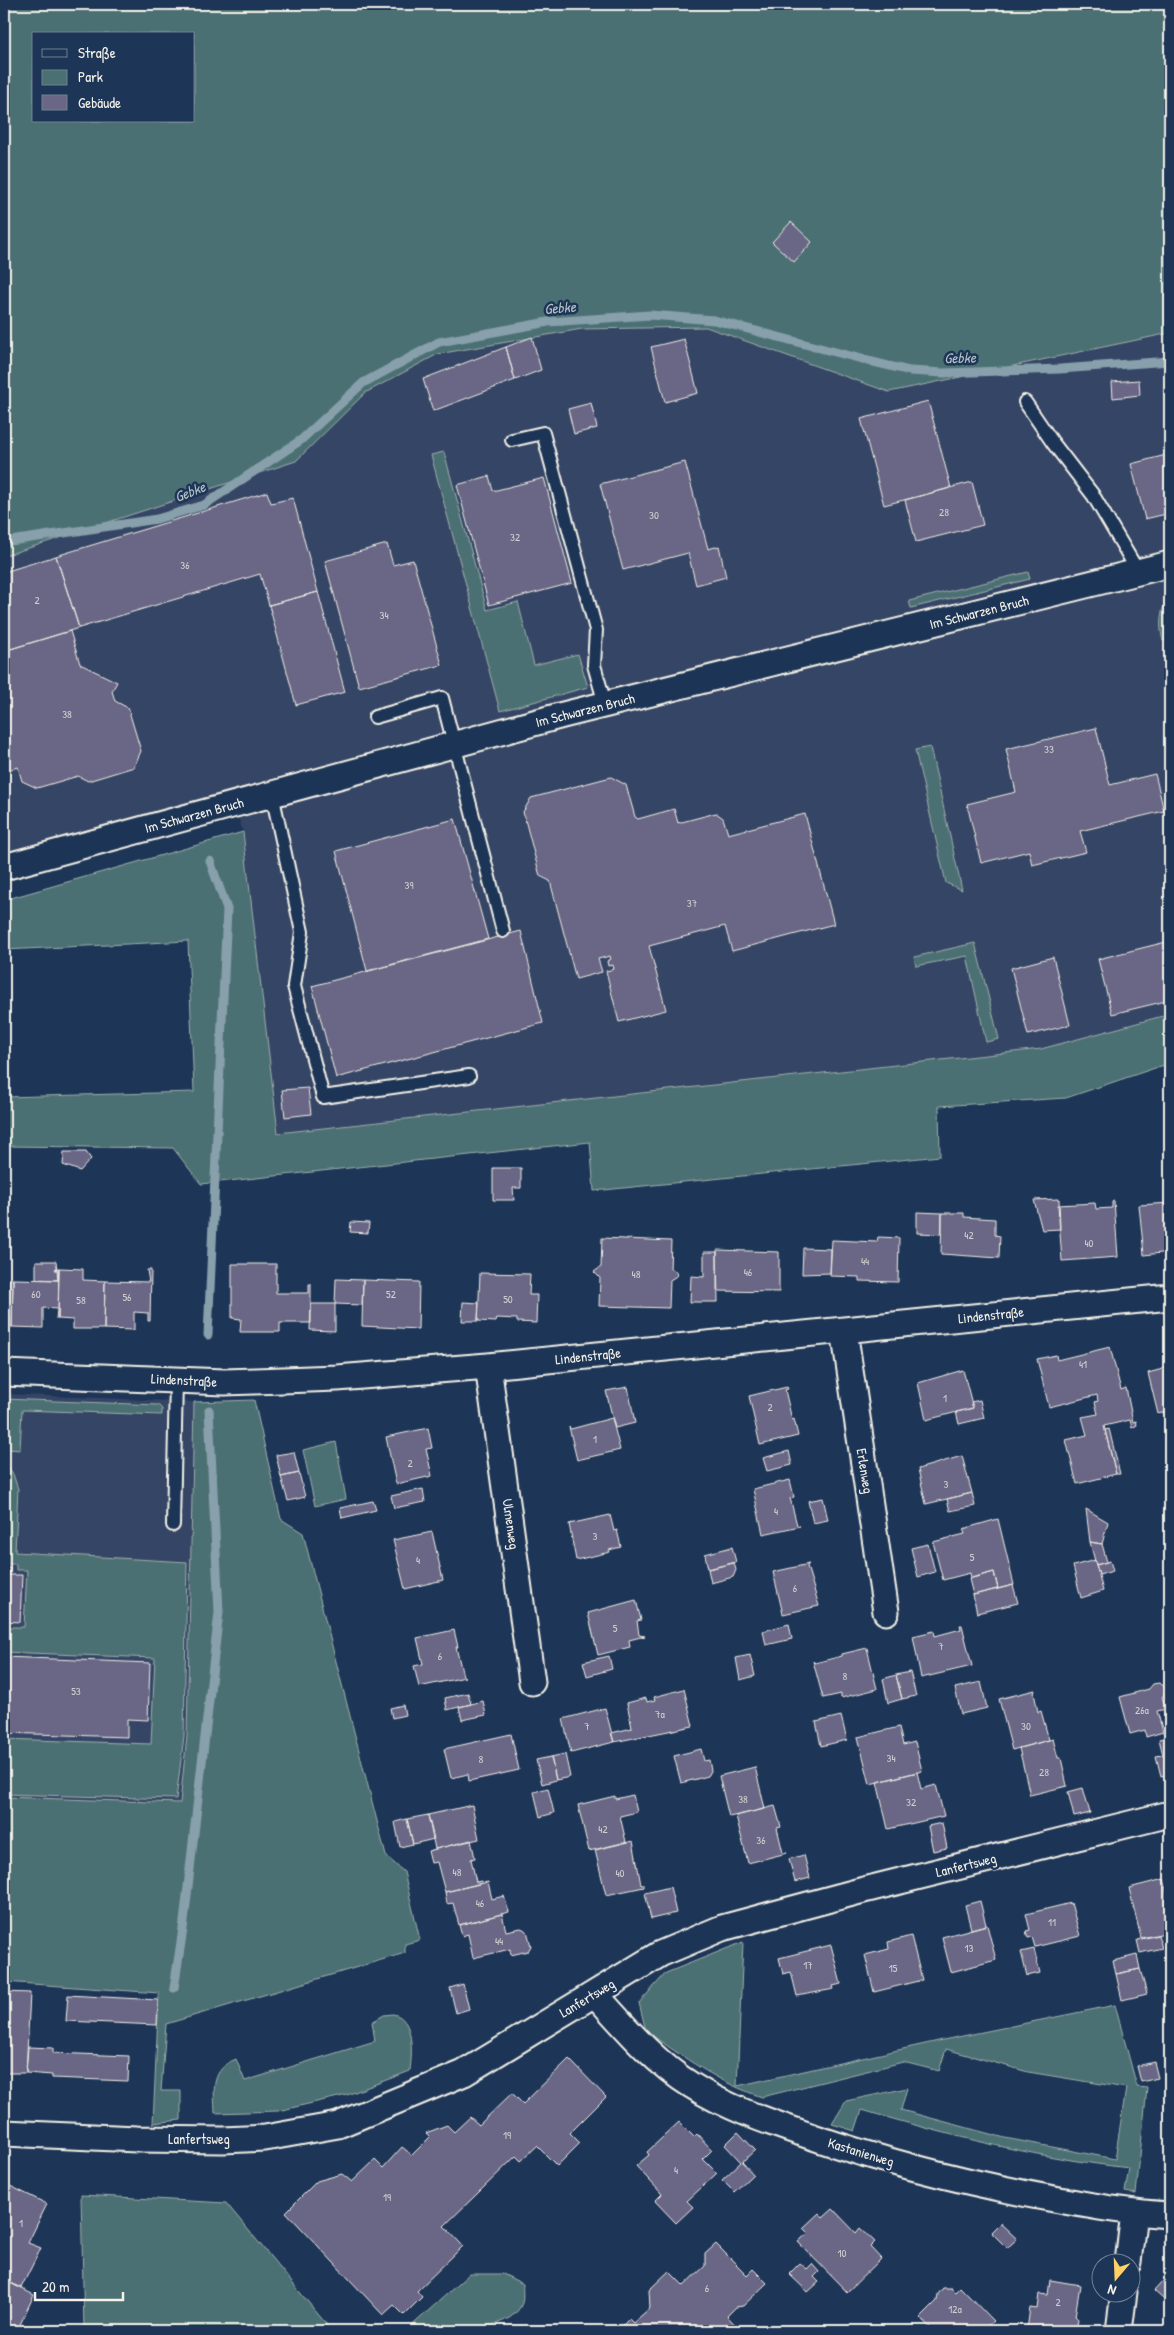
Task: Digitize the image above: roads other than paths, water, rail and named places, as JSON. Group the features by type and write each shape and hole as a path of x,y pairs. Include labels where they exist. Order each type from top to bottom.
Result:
{"street":[{"name":"Im Schwarzen Bruch","path":"4,867 605,704 1170,564"},
{"name":"Lindenstraße","path":"4,1374 224,1382 306,1379 488,1366 1170,1297"},
{"name":"Erlenweg","path":"844,1330 886,1612"},
{"name":"Ulmenweg","path":"488,1366 532,1682"},
{"name":"Lanfertsweg","path":"4,2133 137,2139 223,2140 265,2138 318,2130 369,2113 464,2073 660,1954 722,1928 860,1891 1170,1814"},
{"name":"Kastanienweg","path":"595,1994 627,2029 661,2061 690,2084 725,2103 833,2144 931,2173 1004,2190 1134,2213 1170,2215"},
{"path":"1129,2252 1134,2213"},
{"path":"1119,2331 1123,2302"}],"lane":[{"path":"1025,402 1053,443 1094,495 1139,572"},
{"path":"512,440 543,433 596,630 594,665 605,704"},
{"path":"375,717 442,698 503,931"},
{"path":"272,794 302,932 294,986 323,1097 469,1076"},
{"path":"173,1525 176,1380"}],"waterway":[{"name":"Gebke","path":"4,542 157,519 204,505 301,440 363,383 439,342 548,322 650,315 714,320 910,371 944,373 1060,369 1170,361"},
{"path":"208,1335 227,909 210,861"},
{"path":"174,1988 184,1922 219,1612 209,1410"}]}
